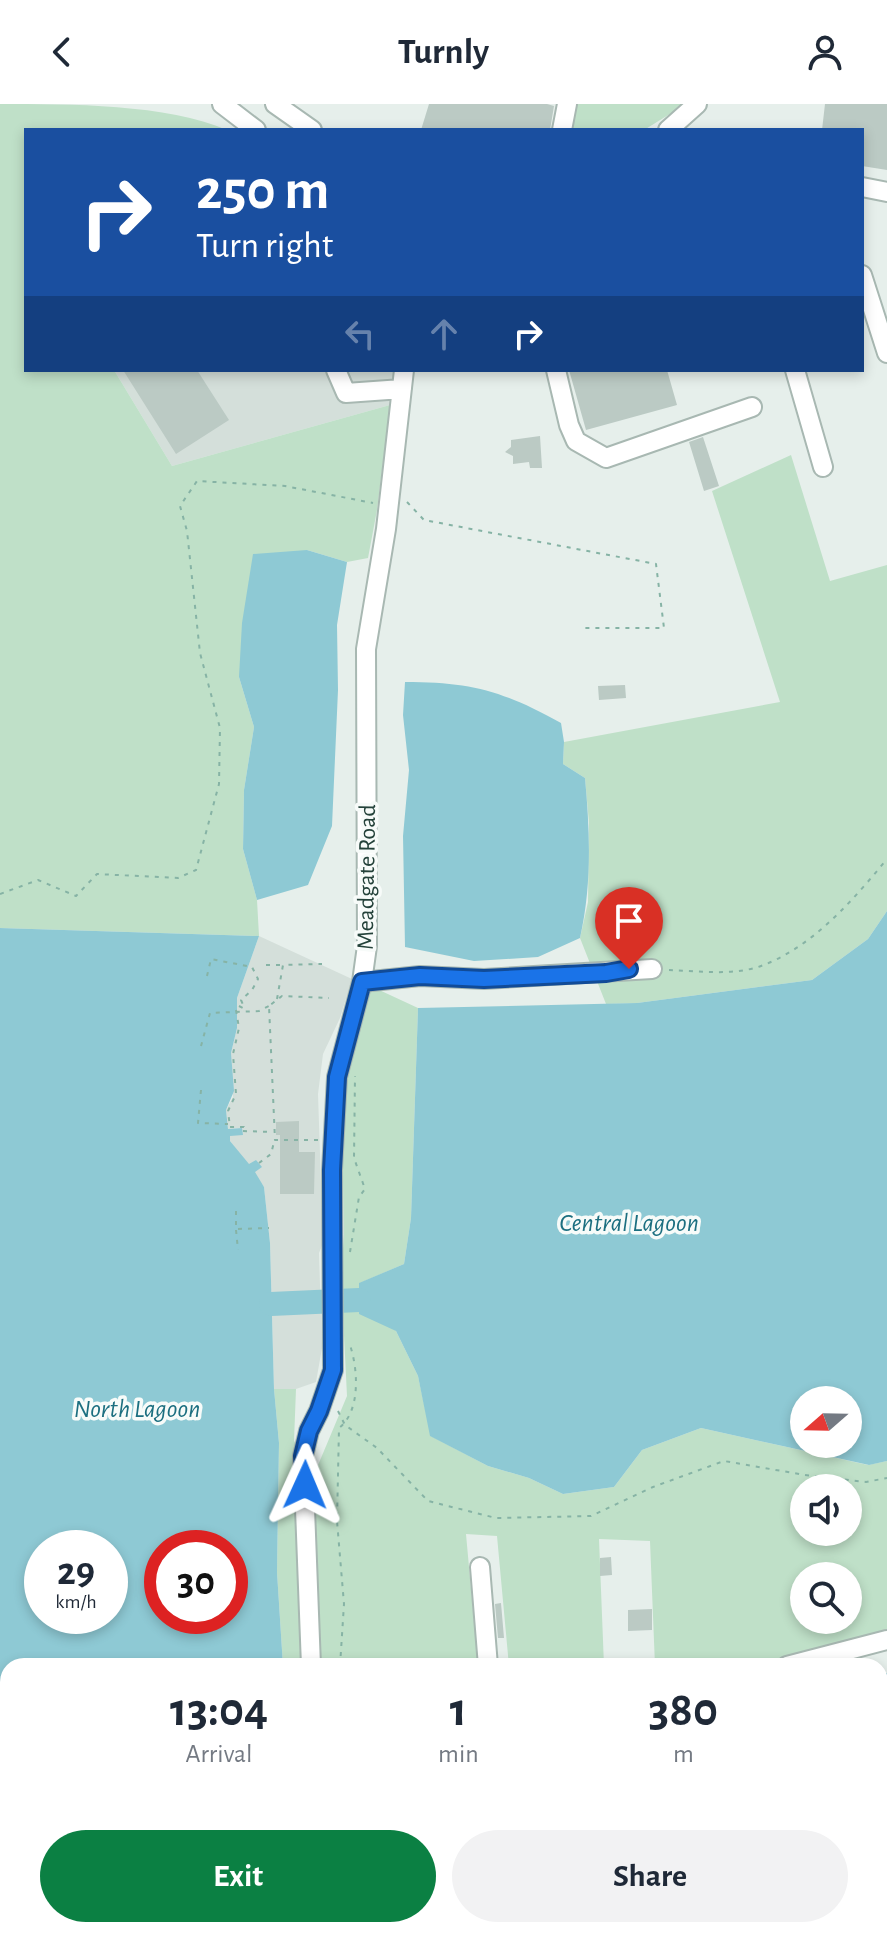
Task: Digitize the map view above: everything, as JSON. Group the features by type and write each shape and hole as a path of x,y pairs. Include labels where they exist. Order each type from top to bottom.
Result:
{"street":[{"path":"222,104 254,128 269,104"},
{"path":"275,104 309,128"},
{"path":"562,128 567,104"},
{"path":"670,128 693,109 700,128"},
{"path":"864,187 887,192"},
{"path":"864,281 887,353"},
{"path":"337,372 346,393 403,380"},
{"path":"556,372 576,441 606,458 752,407"},
{"path":"796,372 823,467"},
{"name":"Meadgate Road","path":"311,1658 303,1456 309,1431 333,1370 337,1077 362,982 367,946 366,649 390,499 403,380"},
{"path":"362,982 420,976 484,979 652,969"},
{"path":"480,1567 487,1658"},
{"path":"818,1658 887,1640"}],"path":[{"path":"0,894 38,880 76,896 97,874 178,878 196,870 219,784 220,728 200,653 187,531 180,506 197,481 285,486 390,499 408,503 424,520 656,564 664,628 583,628"},
{"path":"652,969 730,971 759,967 806,942 857,896 887,859"},
{"path":"207,976 211,959 252,967 258,979 241,1000 248,1011"},
{"path":"266,965 322,964"},
{"path":"277,1000 283,965"},
{"path":"201,1046 210,1013 259,1011 282,996 329,998"},
{"path":"239,1006 244,1007"},
{"path":"259,1163 271,1154 275,1140 269,1006"},
{"path":"229,1124 228,1111 236,1094 233,1054 239,1028 236,1010"},
{"path":"348,1261 359,1197 365,1189 354,1158 355,1069"},
{"path":"201,1090 198,1123 229,1124 230,1127 244,1127 244,1131 274,1132"},
{"path":"275,1140 335,1140"},
{"path":"236,1211 238,1250"},
{"path":"236,1229 269,1228"},
{"path":"341,1658 344,1604 337,1521 339,1428 345,1425 355,1399 356,1362 349,1343"},
{"path":"327,1388 345,1425 377,1448 428,1501 496,1518 591,1516 653,1487 724,1461 866,1482 887,1478"}],"shaded area":[{"path":"115,372 394,372 390,405 172,466"},
{"path":"259,936 352,979 340,1018 323,1054 318,1094 323,1243 319,1253 322,1348 316,1382 296,1389 274,1389 270,1243 264,1187 230,1141 230,1136 242,1128 228,1129 226,1110 233,1097 231,1053 237,1028 237,998"}],"green space":[{"path":"0,104 117,107 203,121 222,128 24,128 24,372 115,372 172,466 390,405 368,558 347,562 307,550 239,677 254,727 244,790 243,849 257,900 259,936 0,928"},
{"path":"573,104 686,104 647,128 571,128"},
{"path":"791,455 830,581 887,565 887,911 868,939 812,980 637,1003 606,1004 580,938 588,902 589,823 585,778 563,764 564,742 780,702 712,491"},
{"path":"362,982 418,1008 411,1218 404,1264 360,1283 396,1331 418,1376 431,1436 488,1466 529,1478 563,1494 614,1487 642,1450 701,1428 790,1448 790,1458 836,1458 868,1465 887,1461 887,1634 802,1658 655,1658 650,1541 599,1539 604,1658 508,1658 497,1536 466,1534 477,1658 282,1658 277,1572 279,1443 274,1389 296,1389 294,1441 316,1470 347,1396 341,1275 344,1235 342,1126 353,1028"}],"water":[{"path":"307,550 347,562 337,625 338,690 332,826 308,885 257,900 243,849 244,790 254,727 239,677 242,623 253,554"},
{"path":"405,682 486,690 561,723 563,764 585,778 589,858 587,898 580,938 538,957 474,961 405,947 403,836 409,770 403,715"},
{"name":"Central Lagoon","path":"887,911 887,1461 869,1465 837,1458 862,1458 862,1386 790,1386 790,1448 701,1428 642,1450 614,1487 563,1494 529,1478 488,1466 430,1436 418,1376 396,1331 359,1314 359,1283 404,1264 411,1218 418,1008 637,1003 812,980 868,939"},
{"name":"North Lagoon","path":"0,928 259,936 237,998 237,1028 231,1053 234,1091 226,1110 228,1129 242,1128 243,1135 230,1136 230,1141 249,1164 256,1160 262,1167 255,1172 264,1187 270,1243 274,1389 279,1443 277,1572 282,1658 0,1658"}],"building":[{"path":"429,104 554,106 550,128 422,128"},
{"path":"825,104 887,104 887,170 864,166 864,128 822,128"},
{"path":"124,372 198,372 229,420 176,454"},
{"path":"570,372 668,372 677,405 586,430"},
{"path":"540,436 542,468 530,468 529,462 513,464 513,456 505,452 511,447 511,440"},
{"path":"703,437 719,486 704,491 689,442"},
{"path":"625,685 626,698 599,700 598,686"},
{"path":"299,1121 299,1152 315,1152 314,1194 280,1194 280,1135 276,1135 276,1122"},
{"path":"611,1557 612,1575 600,1576 600,1558"},
{"path":"501,1603 504,1638 498,1638 495,1604"},
{"path":"652,1609 652,1630 628,1631 628,1610"}],"waterway":[{"path":"271,1304 359,1300"}],"route":[{"path":"305,1485 303,1456 309,1431 333,1370 332,1170 337,1077 362,982 420,976 484,979 606,973 629,969"}]}
